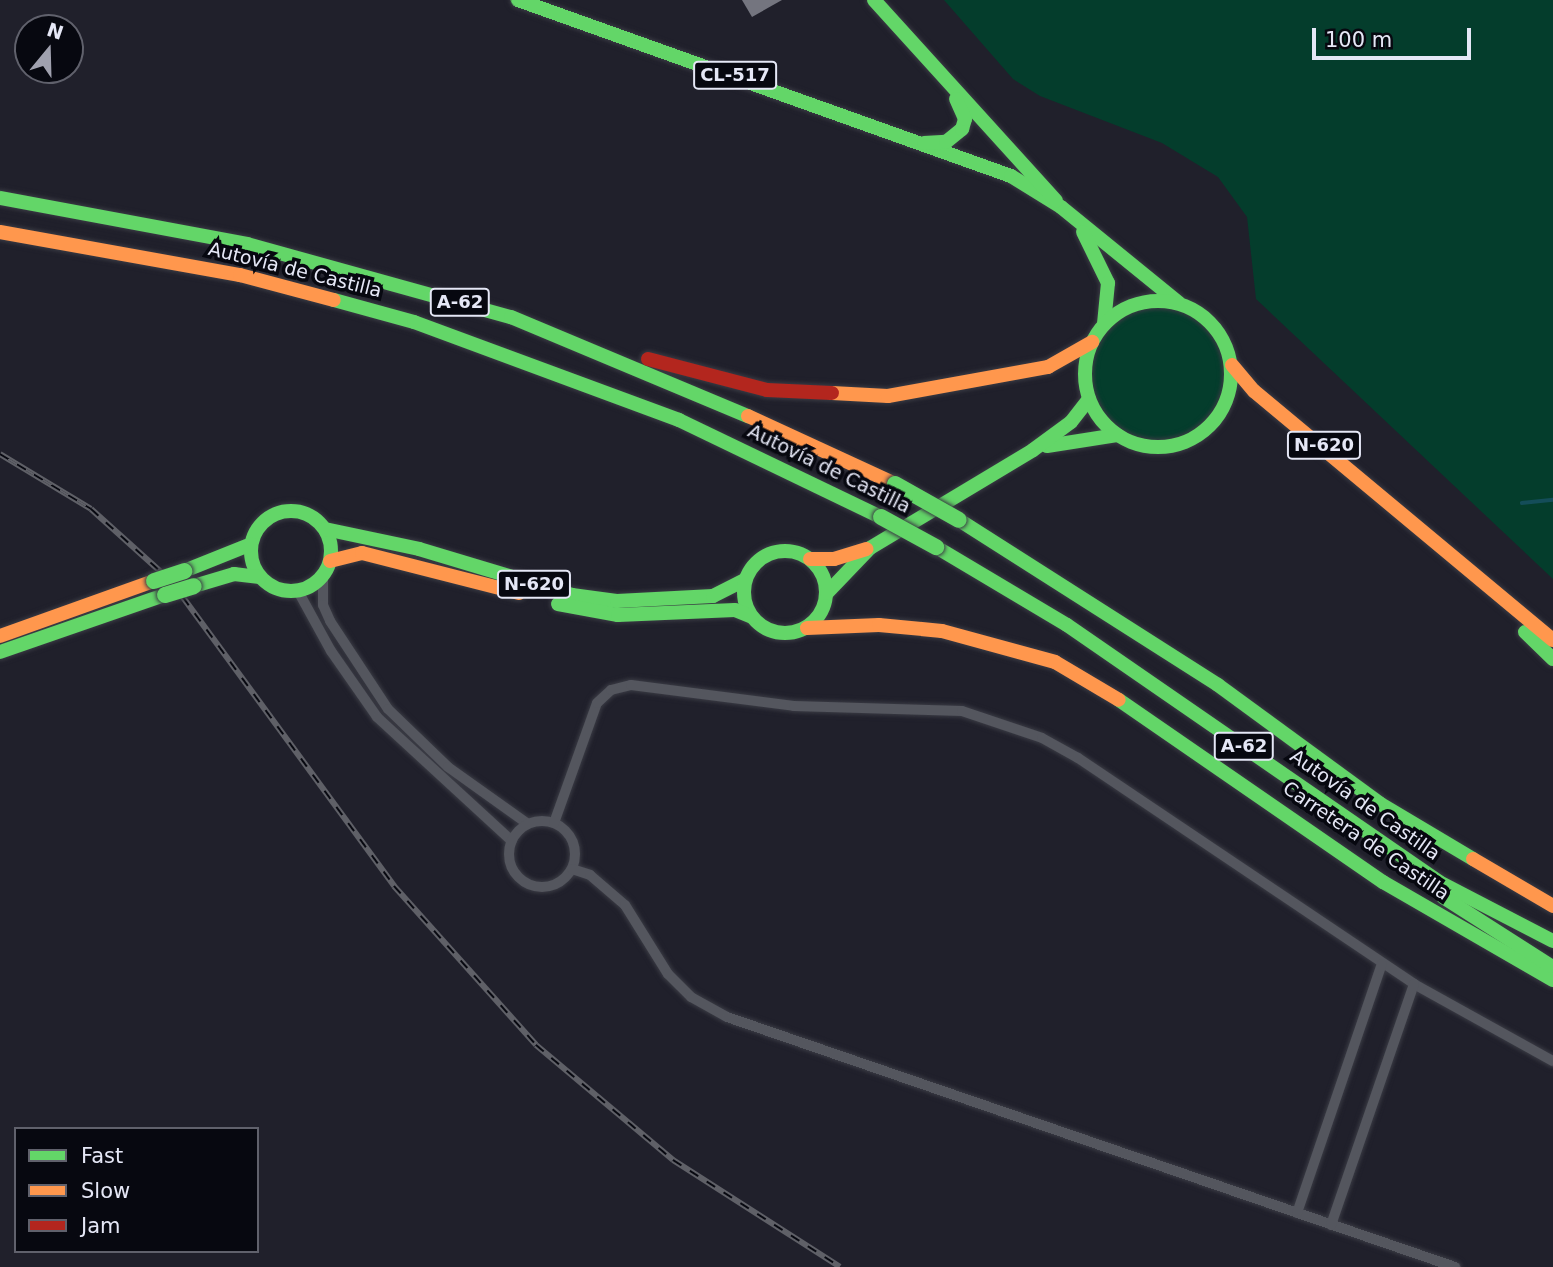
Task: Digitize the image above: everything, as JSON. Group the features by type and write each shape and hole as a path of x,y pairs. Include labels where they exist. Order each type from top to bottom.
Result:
{"main road":[{"name":"CL-517","path":"518,0 924,142 1011,176 1065,210 1179,303"},
{"path":"874,0 1065,210"},
{"path":"924,142 946,142 962,129 965,119 949,85"},
{"name":"Autovía de Castilla","path":"0,198 247,244 511,317 689,388 895,484 959,520 1218,685 1390,810 1553,906"},
{"name":"CL-517","path":"1065,210 1104,270 1104,324"},
{"name":"Autovía de Castilla","path":"0,232 240,275 414,322 679,420 881,517 1067,625 1439,882 1553,942"},
{"path":"1117,435 1089,399 1085,380 1092,342 1104,324 1139,303 1179,303"},
{"name":"N-620","path":"1179,303 1214,326 1231,365 1254,391 1553,640"},
{"path":"511,317 704,377 827,397 888,396 1048,367 1092,342"},
{"name":"N-620","path":"1033,450 1074,438 1117,435 1152,447 1197,436 1227,401 1231,365"},
{"name":"N-620","path":"0,636 213,562 251,544 262,523 283,512 306,514 325,529 419,549 572,595 617,601 713,596 745,580 752,566 772,554 795,552 810,559 834,559 870,548 1033,450 1071,422 1089,399"},
{"path":"1418,525 1553,659"},
{"path":"325,529 327,568"},
{"path":"251,544 260,577 270,585 298,591"},
{"name":"N-620","path":"298,591 327,568 362,553 412,562 570,608 618,615 735,610 751,617 771,632 807,628 821,613 827,593 870,548"},
{"path":"810,559 822,574 827,593"},
{"path":"0,652 224,576 260,577"},
{"path":"745,580 751,617"},
{"name":"Carretera de Castilla","path":"807,628 879,625 942,631 1055,662 1165,727 1383,882 1553,980"},
{"path":"1302,787 1376,850 1553,967"}],"street":[{"path":"327,568 323,605 330,621 388,709 448,767 528,824 554,823"},
{"path":"298,591 331,651 377,717 512,841"},
{"path":"554,823 597,703 611,690 631,685 794,706 962,711 1019,729 1078,758 1382,964 1553,1061"},
{"path":"528,824 512,841 511,865 524,882 556,884 572,869 575,847 554,823"},
{"path":"572,869 597,879 625,905 668,974 691,997 727,1017 1455,1267"},
{"path":"1297,1213 1382,964"},
{"path":"1331,1225 1414,984"}],"green space":[{"path":"944,0 1553,0 1553,579 1256,299 1247,217 1218,177 1162,143 1040,96 1013,79"},
{"path":"1158,308 1183,313 1205,327 1219,349 1224,374 1219,399 1205,421 1183,435 1158,440 1133,435 1111,421 1097,399 1092,374 1097,349 1111,327 1133,313"}],"building":[{"path":"742,0 782,0 752,17"}],"waterway":[{"path":"1522,503 1553,500"}],"railway":[{"path":"0,454 91,509 171,581 394,886 536,1045 673,1160 840,1267"}],"traffic: fast":[{"path":"518,0 1011,176 1061,207 1179,303"},
{"path":"874,0 1056,201"},
{"path":"924,143 946,142 962,129 965,119 956,99"},
{"path":"0,198 247,244 511,317 748,416"},
{"path":"1083,232 1108,283 1104,324"},
{"path":"334,300 414,322 679,420 881,517"},
{"path":"1158,301 1186,306 1210,322 1226,346 1231,374 1226,402 1210,426 1186,442 1158,447 1130,442 1106,426 1090,402 1085,374 1090,346 1106,322 1130,306 1158,301"},
{"path":"827,593 870,548 1033,450 1071,422 1089,399"},
{"path":"1047,446 1117,435"},
{"path":"895,484 959,520"},
{"path":"291,511 306,514 319,523 328,536 331,551 328,566 319,579 306,588 291,591 276,588 263,579 254,566 251,551 254,536 263,523 276,514 291,511"},
{"path":"881,517 936,547"},
{"path":"959,520 1218,685 1379,803 1473,859"},
{"path":"325,529 419,549 572,595 617,601 713,596 745,580"},
{"path":"184,571 251,544"},
{"path":"936,547 1067,625 1439,882 1553,941"},
{"path":"785,551 801,554 814,563 823,576 826,592 823,608 814,621 801,630 785,633 769,630 756,621 747,608 744,592 747,576 756,563 769,554 785,551"},
{"path":"154,581 184,571"},
{"path":"194,586 234,574 260,577"},
{"path":"165,595 194,586"},
{"path":"0,652 165,595"},
{"path":"558,604 618,615 735,610 752,617"},
{"path":"1525,632 1553,659"},
{"path":"1119,700 1383,882 1553,980"},
{"path":"1443,897 1551,966"}],"traffic: slow":[{"path":"0,232 240,275 334,300"},
{"path":"832,393 888,396 1048,367 1092,342"},
{"path":"1232,365 1254,391 1553,640"},
{"path":"748,416 895,484"},
{"path":"810,559 834,559 866,549"},
{"path":"330,561 362,553 519,593"},
{"path":"0,636 154,581"},
{"path":"807,628 879,625 942,631 1055,662 1119,700"},
{"path":"1473,859 1553,906"}],"traffic: jam":[{"path":"648,359 767,390 832,393"}]}
